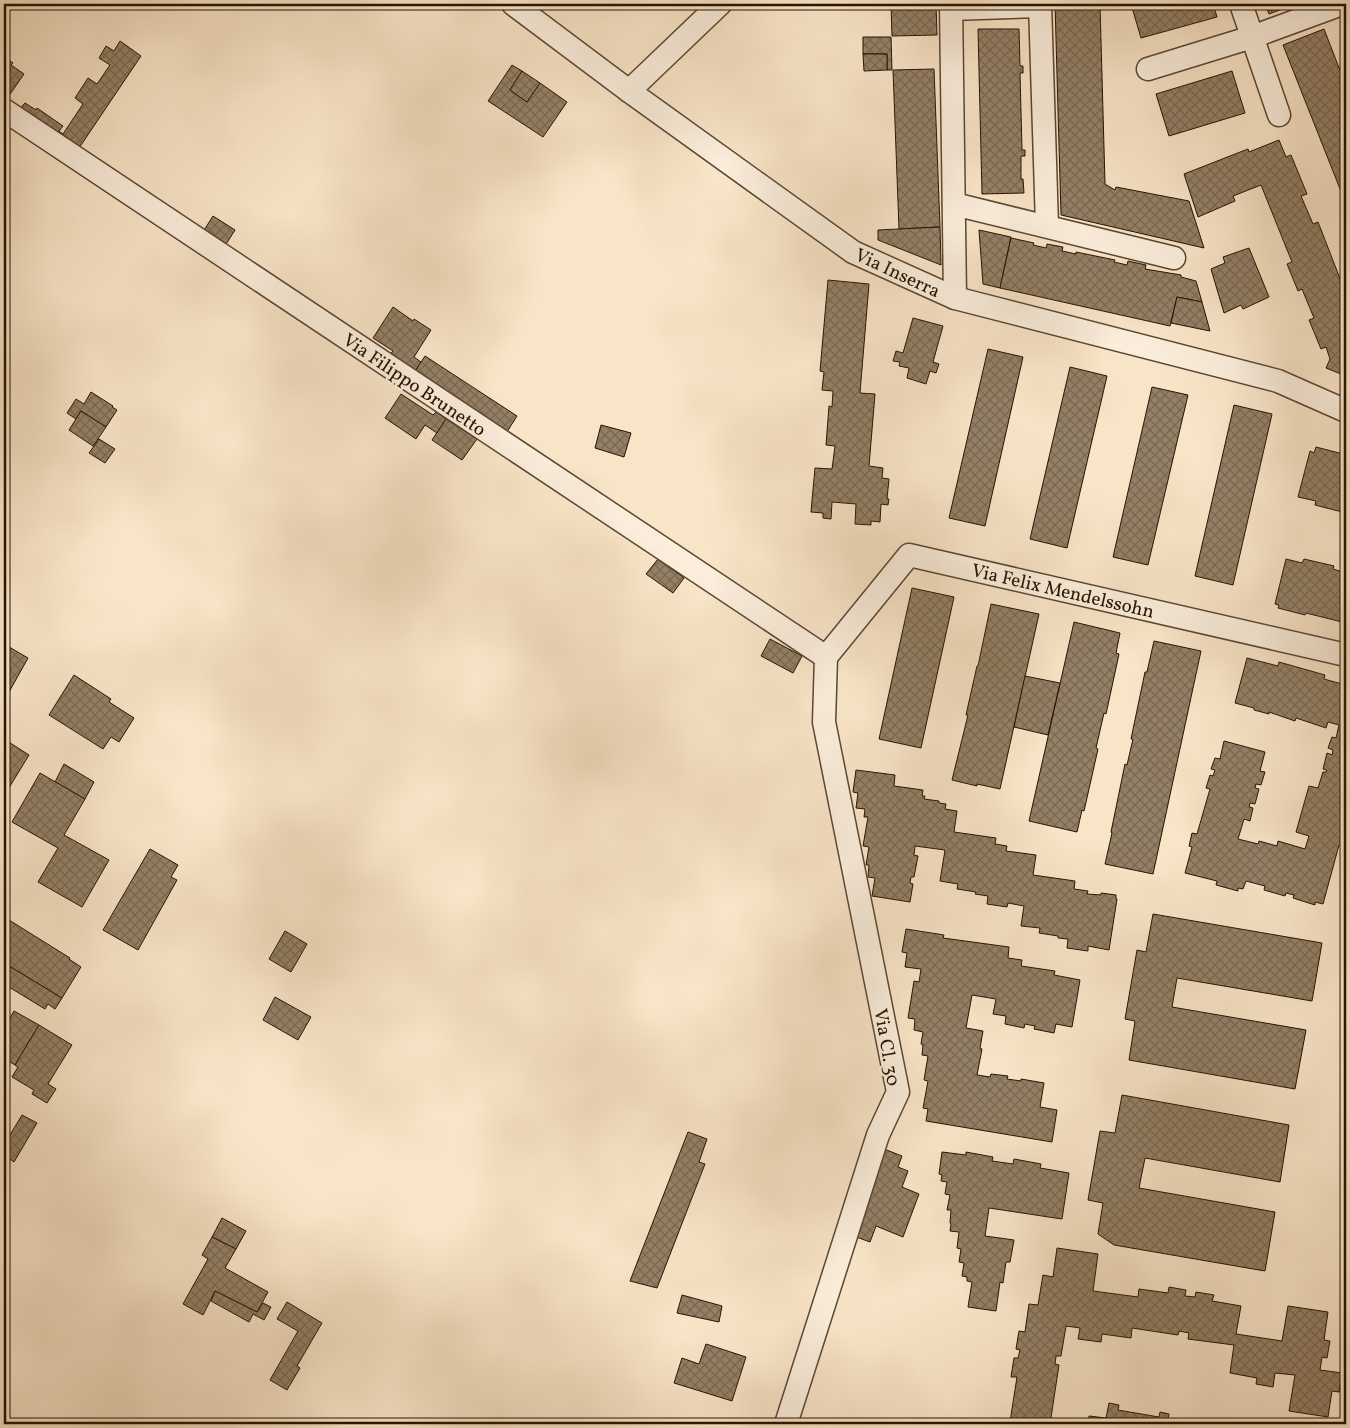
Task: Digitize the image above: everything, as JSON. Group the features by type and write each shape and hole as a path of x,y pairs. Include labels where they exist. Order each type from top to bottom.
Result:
{"street":[{"name":"Via Inserra","path":"513,4 629,91 853,252 955,298 1278,381 1346,411"},
{"path":"629,91 720,4"},
{"path":"1241,4 1279,115"},
{"path":"955,298 951,6 1040,5 1046,226"},
{"path":"1148,69 1252,37 1344,5"},
{"name":"Via Filippo Brunetto","path":"4,110 826,657"},
{"path":"954,204 1174,258"},
{"name":"Via Felix Mendelssohn","path":"826,657 909,555 1346,655"},
{"name":"Via Cl. 30","path":"786,1424 878,1135 898,1092 824,722 826,657"}],"building":[{"path":"891,4 936,4 937,35 892,36"},
{"path":"1055,4 1100,4 1105,184 1115,190 1116,187 1189,201 1204,248 1061,215"},
{"path":"1131,4 1213,4 1217,17 1141,38"},
{"path":"1265,4 1296,4 1269,14"},
{"path":"978,29 1019,29 1020,66 1023,66 1023,73 1020,73 1022,150 1025,150 1025,156 1021,156 1021,179 1023,179 1024,193 982,194"},
{"path":"1324,29 1346,86 1346,204 1283,45"},
{"path":"863,37 891,37 892,70 887,70 887,54 863,54"},
{"path":"120,41 141,56 77,151 25,117 22,106 25,103 36,110 37,108 63,126 59,131 63,134 83,104 75,98 88,78 97,84 110,65 99,58 106,46 114,51"},
{"path":"863,54 887,54 887,70 864,71"},
{"path":"4,57 13,63 11,65 24,74 4,103"},
{"path":"512,65 522,71 510,90 527,102 540,83 567,102 543,137 488,101"},
{"path":"934,69 940,227 899,229 893,70"},
{"path":"522,71 540,83 527,102 510,90"},
{"path":"1232,71 1245,113 1169,136 1156,94"},
{"path":"1279,140 1286,157 1291,155 1307,194 1301,196 1313,224 1318,222 1346,294 1346,376 1326,368 1330,359 1326,347 1321,349 1309,320 1314,318 1302,289 1298,291 1287,264 1292,262 1261,185 1233,196 1235,201 1198,217 1184,174 1248,149 1249,152"},
{"path":"213,216 235,230 223,249 201,235"},
{"path":"940,227 941,265 878,240 878,230"},
{"path":"979,230 1011,237 1000,288 983,284"},
{"path":"1011,238 1034,243 1033,245 1046,248 1047,244 1063,247 1062,251 1115,260 1114,262 1127,265 1128,261 1146,265 1145,269 1181,275 1181,277 1196,281 1202,302 1177,297 1170,326 1000,288"},
{"path":"1249,248 1269,297 1243,309 1241,305 1224,313 1211,269 1225,263 1223,257"},
{"path":"828,280 869,284 860,393 875,394 869,466 883,468 882,478 889,479 888,505 881,504 880,522 871,521 871,525 855,524 856,504 832,502 831,519 823,518 823,513 811,512 815,468 832,469 835,446 826,445 829,406 832,407 833,391 822,390 824,372 820,371"},
{"path":"1177,297 1202,302 1210,331 1171,323"},
{"path":"393,307 413,321 414,319 431,330 414,357 421,362 412,376 386,359 393,351 373,338"},
{"path":"913,318 943,326 933,362 939,364 936,373 930,371 926,384 907,378 909,368 899,366 900,362 893,361 896,351 903,353"},
{"path":"988,349 1023,357 985,526 949,518"},
{"path":"425,356 517,416 505,435 412,376"},
{"path":"1070,367 1107,376 1067,548 1030,539"},
{"path":"1152,387 1188,395 1148,565 1113,557"},
{"path":"91,392 117,410 106,427 81,411 76,419 67,413 76,399 84,404"},
{"path":"401,394 433,415 436,412 446,419 437,433 425,425 416,439 385,418"},
{"path":"1234,405 1272,414 1233,585 1195,576"},
{"path":"81,411 106,427 93,446 69,430"},
{"path":"446,419 477,439 462,460 432,440"},
{"path":"601,425 631,433 624,457 595,448"},
{"path":"99,439 115,449 105,463 89,453"},
{"path":"1316,447 1343,454 1346,457 1346,513 1315,505 1316,501 1298,497 1310,451 1314,453"},
{"path":"658,559 684,578 673,593 646,574"},
{"path":"1286,559 1302,563 1304,559 1334,566 1333,569 1346,573 1346,623 1278,608 1279,605 1275,604"},
{"path":"912,588 954,597 921,748 879,739"},
{"path":"991,604 1039,614 1000,789 952,780 968,715 966,715"},
{"path":"1074,622 1120,633 1116,653 1119,654 1106,714 1104,713 1096,748 1098,749 1084,811 1082,810 1077,832 1029,821"},
{"path":"770,639 802,656 793,673 761,656"},
{"path":"1154,641 1201,651 1153,874 1105,864 1125,764 1127,765 1133,739 1131,739 1145,672 1147,672"},
{"path":"4,644 28,658 4,701"},
{"path":"1247,658 1278,666 1279,662 1325,675 1324,679 1346,685 1346,837 1344,847 1339,845 1323,904 1315,902 1315,905 1293,898 1294,895 1286,893 1285,896 1264,890 1265,886 1246,881 1243,889 1238,888 1238,891 1216,885 1217,881 1185,873 1192,847 1189,846 1192,833 1197,834 1210,789 1206,788 1210,775 1213,776 1215,770 1211,769 1215,758 1220,759 1224,741 1265,752 1260,771 1265,772 1261,785 1256,784 1255,788 1259,789 1255,804 1250,803 1249,807 1253,808 1250,821 1244,819 1238,839 1258,844 1259,841 1277,846 1278,841 1305,849 1309,836 1296,832 1309,786 1318,788 1323,772 1327,770 1323,769 1327,753 1332,755 1333,750 1328,748 1332,737 1336,738 1339,725 1328,722 1326,728 1296,718 1295,721 1269,712 1269,714 1254,710 1254,708 1235,703"},
{"path":"74,675 111,699 109,702 134,718 119,742 111,737 103,749 49,715"},
{"path":"1025,676 1060,683 1048,735 1014,727"},
{"path":"4,739 29,755 4,796"},
{"path":"64,764 94,782 85,799 55,782"},
{"path":"856,770 895,775 894,786 923,790 922,796 925,796 924,799 946,804 945,809 957,811 954,832 996,838 995,844 1007,846 1006,851 1036,855 1033,875 1075,881 1074,889 1088,891 1087,894 1116,895 1109,950 1088,946 1088,951 1067,948 1068,939 1039,933 1040,928 1021,926 1024,906 1008,903 1007,907 987,904 988,896 957,889 958,884 940,881 945,850 915,846 914,855 918,856 914,877 911,877 910,883 913,884 910,902 872,896 875,878 868,877 869,865 866,865 869,847 863,846 868,817 864,817 865,809 856,808 858,793 853,792"},
{"path":"40,773 85,799 64,835 109,860 82,907 38,882 58,848 12,822"},
{"path":"150,849 178,865 171,877 177,880 138,950 103,930"},
{"path":"1346,910 1346,924 1342,922"},
{"path":"1153,914 1322,943 1312,1001 1177,978 1172,1007 1306,1030 1295,1089 1129,1060 1135,1021 1125,1019 1137,950 1146,952"},
{"path":"4,917 9,920 4,930"},
{"path":"9,920 70,958 81,967 62,998 4,963 4,930"},
{"path":"906,929 944,935 943,938 1009,947 1008,958 1022,960 1021,966 1055,971 1054,975 1080,980 1072,1027 1056,1024 1054,1033 1034,1029 1035,1026 1025,1024 1024,1028 1005,1024 1006,1016 993,1014 996,999 972,995 966,1028 983,1031 977,1075 990,1077 991,1074 1008,1076 1007,1079 1021,1081 1021,1079 1044,1083 1040,1107 1057,1110 1052,1142 926,1121 928,1109 923,1108 928,1081 924,1080 928,1056 922,1055 923,1032 914,1030 915,1019 908,1018 914,981 919,982 921,969 905,967 907,953 902,952"},
{"path":"285,931 307,944 291,972 269,959"},
{"path":"4,963 62,998 55,1009 48,1004 45,1009 4,984"},
{"path":"275,997 311,1017 298,1040 263,1020"},
{"path":"14,1011 39,1025 15,1065 4,1058 4,1028"},
{"path":"39,1025 72,1045 48,1084 56,1089 47,1103 32,1094 34,1090 12,1077 18,1067 15,1065"},
{"path":"1122,1095 1289,1125 1280,1182 1145,1158 1139,1188 1275,1212 1265,1271 1114,1245 1098,1234 1103,1203 1088,1200 1100,1131 1115,1133"},
{"path":"22,1115 37,1123 14,1162 4,1155 4,1145"},
{"path":"688,1132 707,1139 699,1162 705,1164 657,1288 630,1281"},
{"path":"884,1149 902,1156 898,1167 908,1171 902,1187 919,1194 903,1237 876,1226 870,1242 851,1235"},
{"path":"942,1152 966,1155 966,1152 993,1157 992,1161 1013,1164 1014,1159 1041,1164 1040,1168 1069,1173 1062,1219 989,1208 985,1236 1014,1240 1010,1262 1006,1262 1003,1283 1000,1282 996,1311 968,1307 972,1282 967,1281 967,1277 962,1276 964,1263 959,1262 961,1249 957,1248 959,1232 950,1231 951,1210 947,1210 950,1195 945,1194 947,1182 941,1181 942,1175 939,1174"},
{"path":"222,1218 246,1231 236,1249 212,1237"},
{"path":"212,1237 236,1249 225,1268 268,1292 257,1312 215,1291 203,1315 183,1304 208,1259 202,1255"},
{"path":"1057,1248 1098,1254 1093,1291 1138,1297 1139,1289 1168,1293 1169,1287 1186,1290 1185,1296 1195,1297 1196,1292 1214,1295 1212,1301 1241,1306 1236,1334 1282,1341 1288,1306 1328,1312 1324,1340 1330,1341 1327,1358 1322,1357 1320,1370 1342,1373 1339,1392 1332,1391 1328,1417 1289,1411 1295,1375 1275,1373 1273,1387 1256,1384 1257,1378 1230,1373 1234,1345 1188,1339 1189,1333 1179,1331 1178,1335 1132,1328 1131,1338 1102,1334 1101,1342 1078,1339 1080,1328 1066,1326 1061,1356 1056,1356 1055,1364 1059,1365 1050,1424 993,1424 993,1420 1010,1422 1017,1377 1011,1377 1014,1358 1018,1358 1020,1350 1016,1349 1019,1331 1025,1332 1029,1304 1038,1305 1043,1275 1053,1277"},
{"path":"215,1291 257,1312 263,1303 271,1307 264,1320 253,1314 249,1322 211,1301"},
{"path":"682,1295 722,1306 719,1322 677,1313"},
{"path":"287,1302 322,1323 297,1366 300,1368 287,1390 270,1380 298,1331 277,1319"},
{"path":"706,1344 746,1357 732,1401 674,1383 682,1358 699,1364"},
{"path":"1109,1403 1119,1405 1118,1410 1159,1417 1160,1412 1169,1414 1167,1424 1088,1424 1089,1416 1106,1418"},
{"path":"1204,1419 1215,1421 1215,1424 1203,1424"}]}
